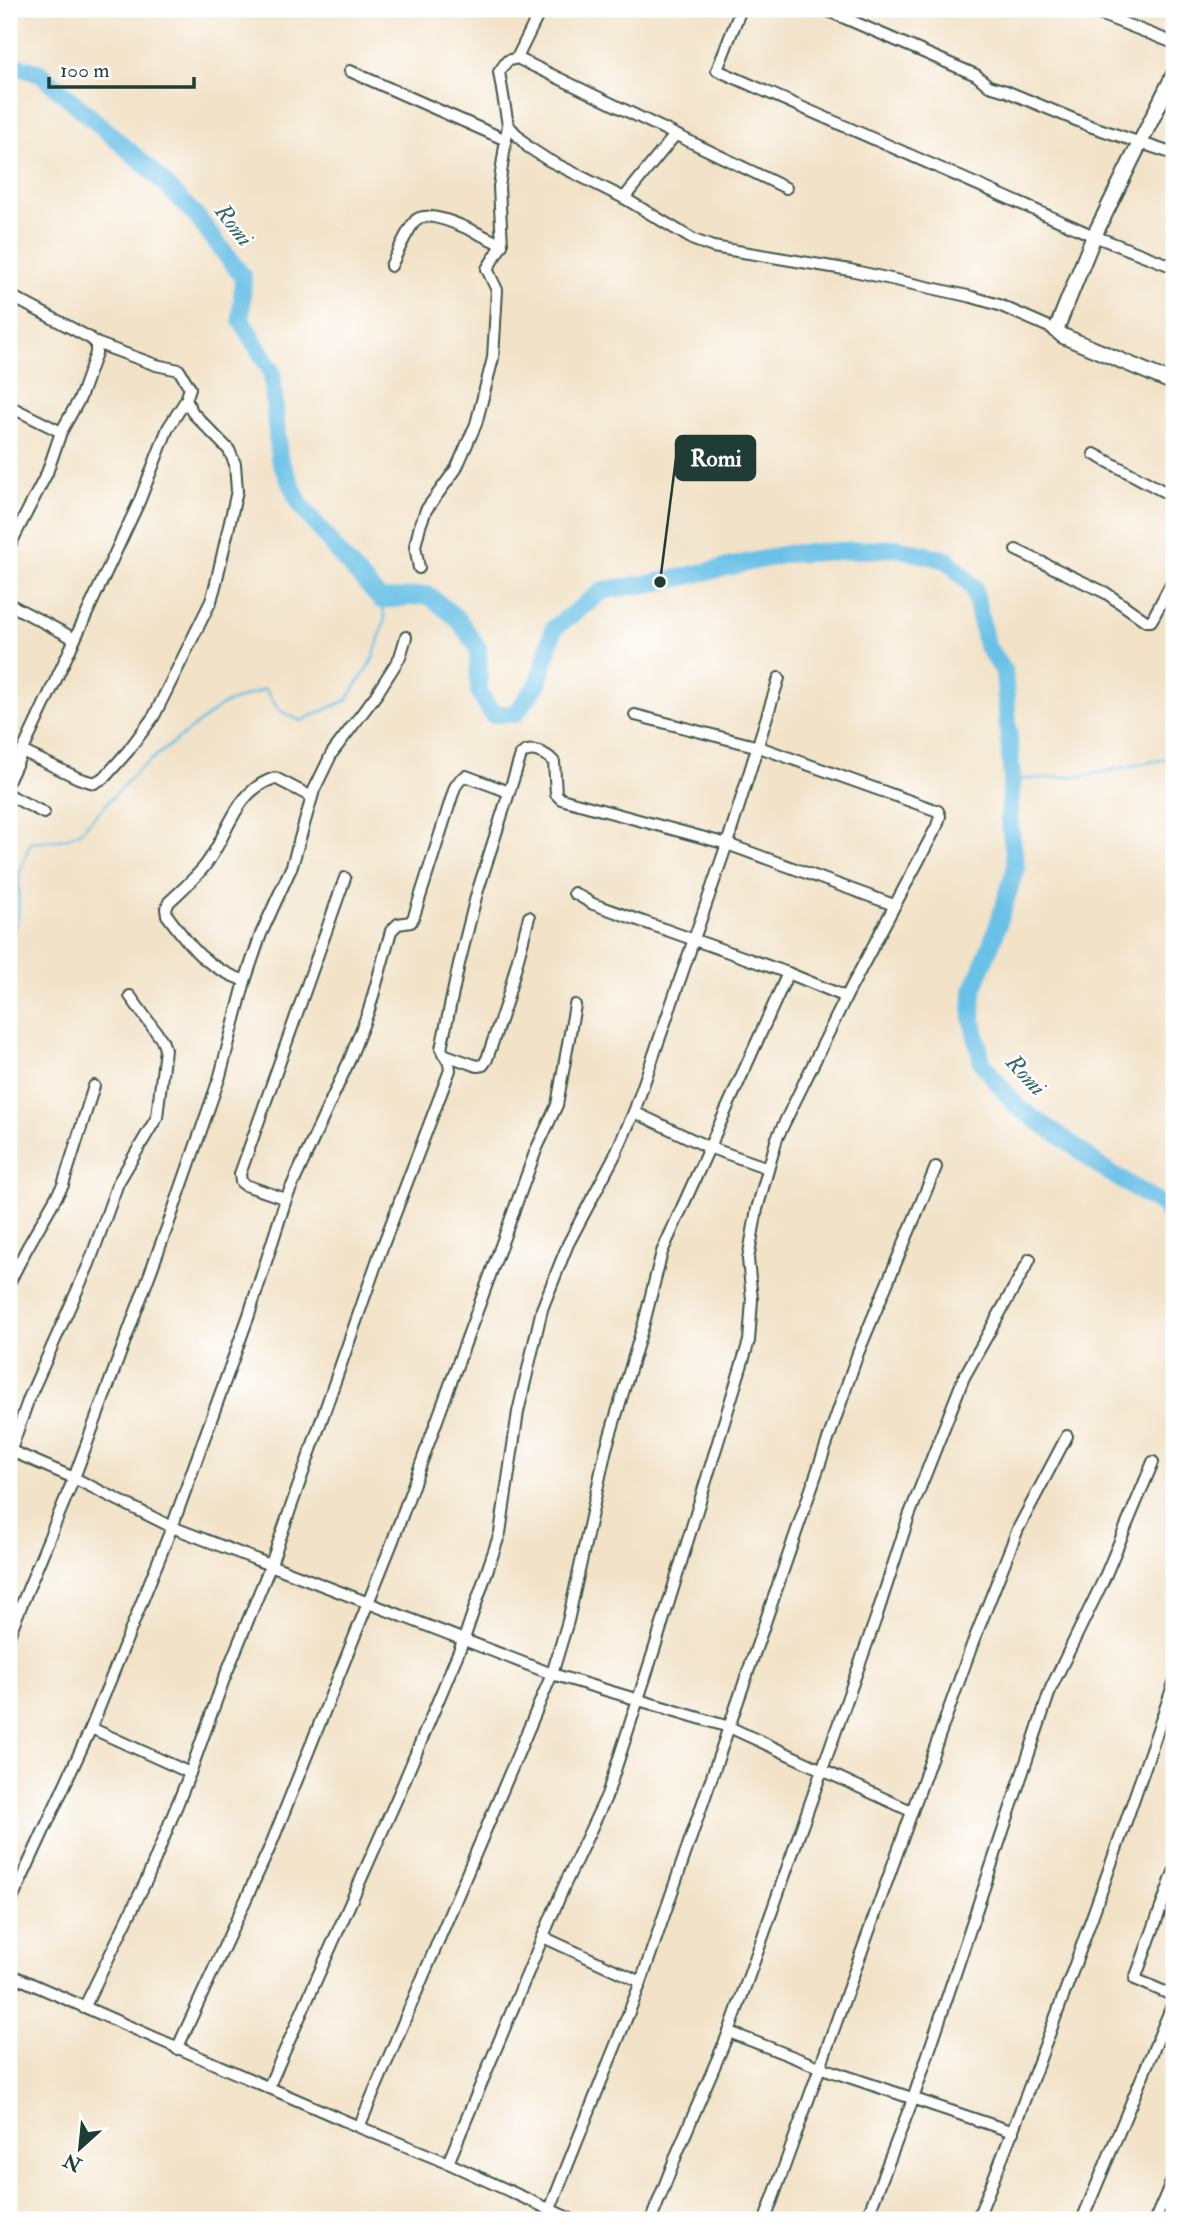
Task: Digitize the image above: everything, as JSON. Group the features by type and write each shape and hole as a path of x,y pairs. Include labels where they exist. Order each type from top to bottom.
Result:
{"street":[{"path":"517,58 541,9"},
{"path":"741,9 717,70 1094,236 1174,267"},
{"path":"824,9 976,75 989,86 1090,126 1174,154"},
{"path":"1087,9 1174,43"},
{"path":"419,568 415,546 420,526 426,510 456,470 476,424 493,358 497,290 487,270 502,245 499,187 508,125 499,72 507,61 517,58 786,188"},
{"path":"350,71 506,140"},
{"path":"1056,330 1094,236 1174,74"},
{"path":"508,125 528,147 548,160 624,198 694,240 713,247 850,270 999,305 1056,330 1063,336 1174,383"},
{"path":"624,198 675,135"},
{"path":"391,266 416,220 425,215 441,218 502,245"},
{"path":"9,295 96,343 156,365 179,370 190,388 186,400 167,428 139,502 9,780"},
{"path":"9,547 14,522 47,473 61,432 80,398 96,354 96,343"},
{"path":"24,752 78,779 94,783 105,777 154,716 211,601 237,491 235,464 229,450 193,413 186,400"},
{"path":"9,406 61,432"},
{"path":"1094,454 1174,497"},
{"path":"1016,550 1106,593 1146,621 1151,621 1174,578"},
{"path":"9,604 75,639"},
{"path":"9,1635 75,1478 168,1225 220,1076 245,981 261,934 292,866 322,771 332,752 400,657 406,637"},
{"path":"269,2086 398,1796 464,1639 500,1533 518,1412 542,1310 568,1244 615,1155 634,1112 727,844 779,678"},
{"path":"448,2163 543,1937 607,1794 638,1699 749,1341 752,1300 748,1259 757,1209 777,1138 846,997 940,816 938,811 759,747 635,715"},
{"path":"84,2008 147,1879 190,1773 224,1679 271,1564 380,1253 450,1070 450,1063 441,1049 459,964 477,892 521,755 530,749 554,762 556,794 561,799 727,844 894,905"},
{"path":"9,1906 91,1728 172,1527 249,1315 286,1199 369,1010 391,932 398,924 411,922 414,916 455,787 466,776 509,792"},
{"path":"245,981 210,965 188,945 167,915 166,909 169,902 205,865 240,805 254,788 275,778 312,797"},
{"path":"9,795 44,813"},
{"path":"286,1199 245,1185 241,1182 240,1174 345,878"},
{"path":"574,893 593,904 693,938 846,997"},
{"path":"443,1054 477,1066 483,1065 487,1059 507,1000 529,917"},
{"path":"359,2127 552,1674 568,1621 606,1449 662,1252 788,973"},
{"path":"130,996 162,1041 164,1049 157,1117 118,1183 89,1264 29,1398 9,1452 75,1478 172,1527 552,1674 729,1727 911,1811"},
{"path":"177,2049 270,1847 392,1543 536,1150 557,1105 575,1005"},
{"path":"9,1283 64,1185 94,1086"},
{"path":"634,1112 708,1147 768,1168"},
{"path":"550,2209 641,1982 858,1353 936,1167"},
{"path":"651,2220 729,2032 876,1618 909,1516 964,1377 1030,1259"},
{"path":"765,2220 972,1645 1018,1529 1067,1436"},
{"path":"866,2220 913,2098 1051,1688 1104,1580 1153,1462"},
{"path":"977,2220 1013,2132 1104,1887 1174,1683"},
{"path":"91,1728 190,1773"},
{"path":"1082,2220 1174,1999 1135,1979 1174,1872"},
{"path":"543,1937 641,1982"},
{"path":"9,1974 177,2049 448,2163 573,2220"},
{"path":"729,2032 819,2067 1013,2132"},
{"path":"1155,2220 1174,2176"}],"waterway":[{"name":"Romi","path":"9,64 40,73 150,169 197,217 243,277 241,320 272,372 279,458 300,504 340,555 381,600 428,595 458,619 478,648 479,691 492,714 515,714 538,684 554,628 604,590 660,582 786,554 897,548 947,560 974,588 986,645 1004,671 1012,780 1009,818 1016,867 995,934 973,990 972,1018 982,1063 1017,1107 1102,1168 1164,1206 1174,1220"},
{"path":"9,936 18,919 19,874 30,843 66,839 81,831 138,770 222,705 265,689 279,710 301,721 347,700 373,659 385,619 381,600"},
{"path":"1012,780 1084,776 1174,757"}],"place":[{"name":"Romi","path":"660,582"}]}
